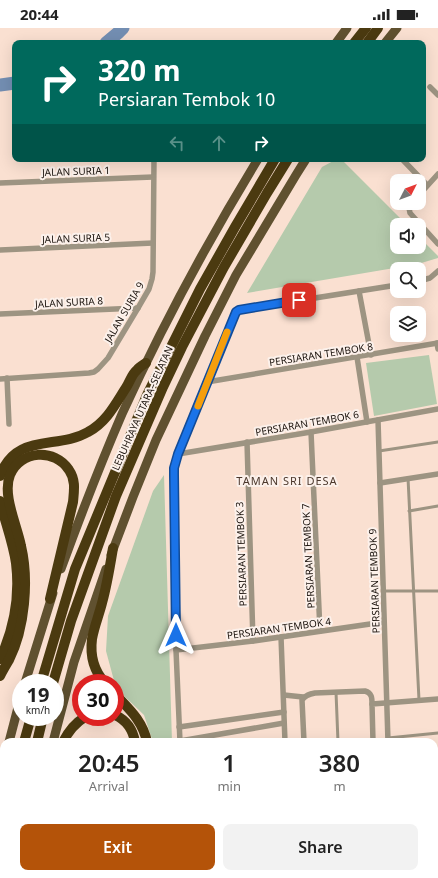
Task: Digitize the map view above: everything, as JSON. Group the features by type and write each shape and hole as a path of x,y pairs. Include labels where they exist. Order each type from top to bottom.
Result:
{"highway":[{"path":"356,40 366,28"},
{"path":"369,40 378,28"},
{"name":"LEBUHRAYA UTARA–SELATAN","path":"44,674 75,569 147,394 200,289 273,162"},
{"name":"LEBUHRAYA UTARA–SELATAN","path":"56,674 71,621 116,496 154,405 182,347 224,267 286,162"},
{"path":"0,476 5,464 18,452 37,444 74,439 94,429 112,411 136,371 146,363"},
{"path":"0,676 10,658 18,636 23,611 25,588 25,567 8,495 8,484 10,474 24,459 33,455 43,454 54,456 63,462 74,480 73,502 50,599"},
{"path":"0,501 16,562 17,581 16,605 12,628 0,659"},
{"path":"98,674 92,658 92,639 102,603 113,548"},
{"path":"124,704 144,728 146,738"},
{"path":"124,720 133,732 134,738"},
{"path":"25,738 28,726"},
{"path":"38,738 41,726"},
{"path":"65,738 74,726"}],"main road":[{"path":"338,40 347,28"},
{"path":"387,40 397,28"},
{"path":"28,674 50,599 91,490 122,415 146,363 192,274 215,231 256,162"},
{"path":"54,738 74,662 113,548 132,497 156,440 204,336 236,275 304,162"},
{"path":"10,738 13,726"}],"street":[{"path":"430,87 438,95"},
{"name":"JALAN SURIA 9","path":"0,378 89,373 94,372 108,358 149,289 152,279 154,162"},
{"path":"405,162 427,186 438,174"},
{"name":"JALAN SURIA 1","path":"0,183 153,177"},
{"path":"409,210 410,213 438,244"},
{"name":"JALAN SURIA 5","path":"0,250 153,243"},
{"path":"426,279 430,278 438,271"},
{"path":"180,738 176,650 174,468 178,454 234,315 239,310 390,286"},
{"path":"359,291 371,355"},
{"name":"JALAN SURIA 8","path":"0,314 138,308"},
{"path":"438,343 438,349"},
{"name":"PERSIARAN TEMBOK 8","path":"208,382 438,343"},
{"path":"357,357 367,422"},
{"path":"7,378 8,424"},
{"name":"PERSIARAN TEMBOK 6","path":"178,454 311,432 438,408"},
{"name":"PERSIARAN TEMBOK 9","path":"378,420 388,738"},
{"name":"PERSIARAN TEMBOK 7","path":"311,432 320,631"},
{"name":"PERSIARAN TEMBOK 3","path":"247,442 253,641"},
{"path":"380,483 438,474"},
{"name":"PERSIARAN TEMBOK 4","path":"176,650 253,641 384,622"},
{"path":"281,637 285,738"},
{"path":"284,695 303,698 310,694 367,691 371,696 373,738"},
{"path":"303,698 304,738"},
{"path":"372,704 438,699"},
{"path":"179,727 284,712"},
{"path":"202,738 284,723"}],"lane":[{"path":"379,451 438,442"},
{"path":"408,478 418,700"},
{"path":"409,511 438,506"},
{"path":"383,591 438,591"},
{"path":"336,692 338,738"},
{"path":"402,738 438,733"}],"green space":[{"path":"331,162 344,162 390,208 390,210 392,210 400,218 390,218 390,254 426,254 426,244 438,256 438,258 425,262 390,262 390,269 247,293 322,167"},
{"path":"429,355 437,404 374,416 366,363"},
{"path":"164,475 172,738 152,738 144,715 124,696 124,674 112,674 106,651 108,616 153,491"}],"waterway":[{"path":"110,40 123,28"},
{"path":"0,85 12,83"}],"slow traffic":[{"path":"198,406 227,332"}],"district":[{"name":"TAMAN SRI DESA","path":"287,481"}],"route":[{"path":"176,635 174,468 178,454 236,312 239,310 299,300"}]}
